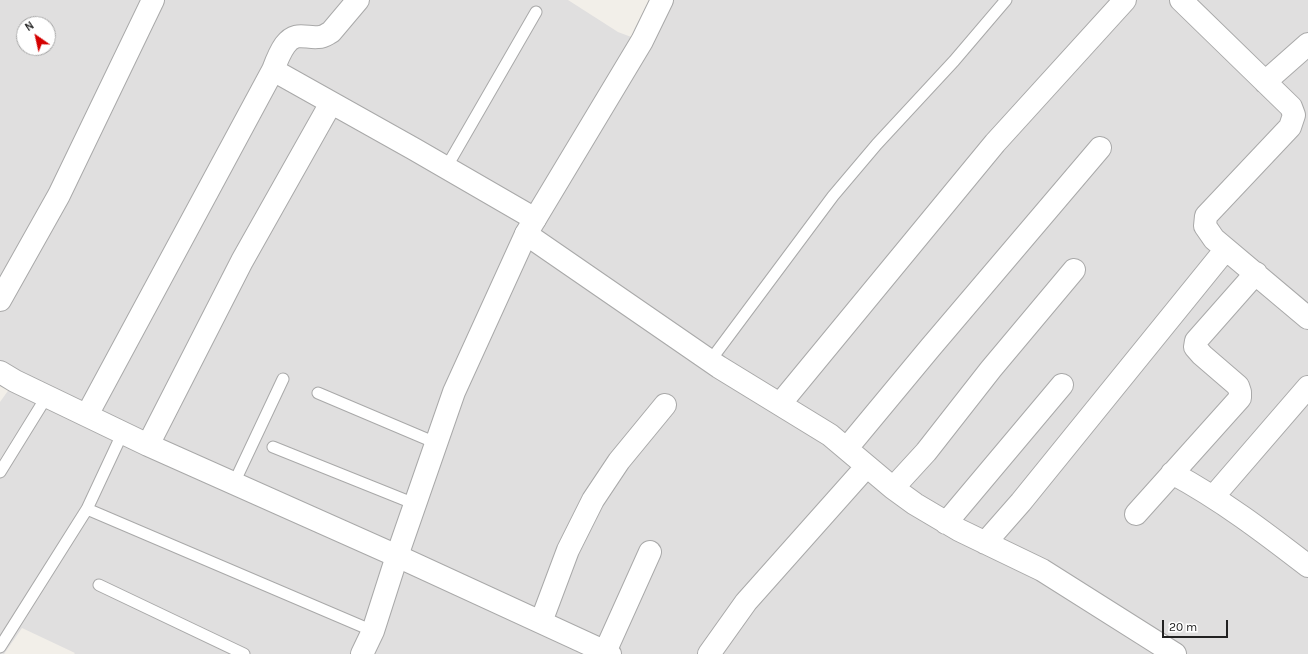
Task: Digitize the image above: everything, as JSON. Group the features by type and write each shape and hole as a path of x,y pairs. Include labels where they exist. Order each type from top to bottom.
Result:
{"street":[{"path":"0,300 59,195 153,0"},
{"path":"87,415 285,45 292,39 299,36 319,38 331,32 358,0"},
{"path":"362,654 373,632 397,556 454,392 530,226 642,41 662,0"},
{"path":"780,404 995,143 1125,0"},
{"path":"1181,0 1291,107 1294,116 1290,127 1206,216 1205,226 1214,239 1308,318"},
{"path":"1264,82 1304,54"},
{"path":"272,70 446,168 530,226 710,361 830,435 893,488 915,504 946,523 1042,570 1163,651"},
{"path":"148,445 242,262 331,104"},
{"path":"847,448 1100,148"},
{"path":"985,542 1021,502 1226,249"},
{"path":"893,488 926,452 991,369 1074,270"},
{"path":"1136,514 1240,398 1238,386 1202,355 1195,347 1196,341 1256,273"},
{"path":"0,372 148,445 397,556 608,653 650,552"},
{"path":"946,523 1062,385"},
{"path":"1213,497 1308,387"},
{"path":"541,622 568,550 593,500 619,461 665,405"},
{"path":"708,654 746,602 866,466"},
{"path":"1172,473 1213,497 1259,528 1308,566"}],"lane":[{"path":"710,361 833,196 877,144 954,61 1006,0"},
{"path":"446,168 536,12"},
{"path":"234,483 283,379"},
{"path":"318,393 436,442"},
{"path":"0,472 47,396"},
{"path":"0,647 87,510 123,432"},
{"path":"273,447 415,504"},
{"path":"87,510 373,632"},
{"path":"99,585 244,654"}],"shaded area":[{"path":"0,0 568,0 618,32 642,41 662,0 1308,0 1308,654 74,654 75,653 22,628 4,654 0,654 0,402 15,381 0,372"}]}
